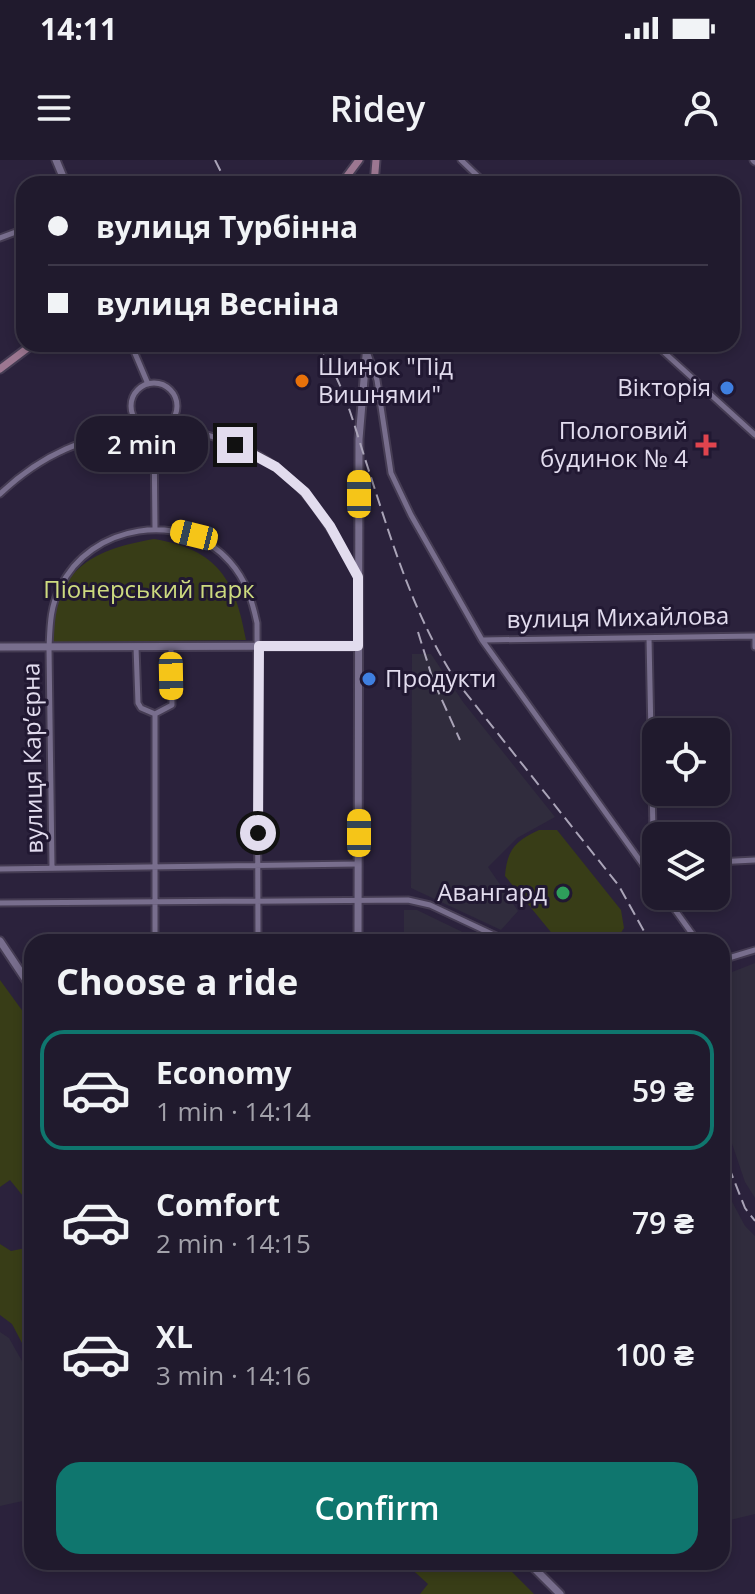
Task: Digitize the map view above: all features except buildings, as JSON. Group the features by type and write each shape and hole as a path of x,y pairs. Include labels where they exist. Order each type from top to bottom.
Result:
{"main road":[{"path":"0,369 22,352"}],"street":[{"path":"461,160 478,176"},
{"path":"134,352 148,384"},
{"path":"358,934 359,431 366,352"},
{"path":"368,352 377,380 391,473 482,640 642,864"},
{"path":"664,352 755,435"},
{"path":"0,494 53,453 93,436 142,426 154,429 169,423 177,408 173,394 162,384 148,384 137,390 131,402 133,416 142,426"},
{"path":"169,423 251,451 276,467 319,509 358,577"},
{"path":"154,429 155,529 194,535 229,561 252,598 259,646 258,934"},
{"name":"вулиця Кар’єрна","path":"52,867 49,648 55,600 61,585 80,560 116,537 155,529"},
{"path":"755,636 755,647"},
{"name":"вулиця Михайлова","path":"482,640 755,636"},
{"path":"649,638 654,822"},
{"path":"0,647 358,646"},
{"path":"136,647 138,703 155,714 172,705 171,648"},
{"path":"155,714 155,934"},
{"path":"730,861 755,860"},
{"path":"0,869 359,864"},
{"path":"0,903 408,900 430,905 492,934"},
{"path":"675,910 692,934"},
{"path":"0,941 24,977"},
{"path":"730,958 755,950"},
{"path":"536,1570 560,1594"}],"shaded area":[{"path":"412,654 431,654 463,702 555,817 517,838 488,867 518,911 501,930 411,888"},
{"path":"404,910 417,910 466,934 404,934"},
{"path":"755,963 755,1198 745,1182 730,1138 730,973"},
{"path":"730,1198 745,1226 755,1236 755,1514 730,1520"},
{"path":"0,1332 9,1338 24,1365 24,1501 0,1506"}],"green space":[{"name":"Піонерський парк","path":"154,539 194,551 220,571 236,600 246,640 51,642 59,598 79,568 111,550"},
{"name":"Авангард","path":"539,830 557,830 621,910 624,928 620,934 552,934 505,876 510,853 524,838"},
{"path":"0,980 24,1013 24,1197 10,1180 0,1187"},
{"path":"0,1244 11,1251 24,1248 24,1347 12,1324 0,1315"},
{"path":"413,1570 510,1570 534,1594 420,1594 428,1584"}],"railway":[{"path":"215,160 223,176"},
{"path":"322,352 342,390 405,578 428,632 457,682 619,886 646,934"},
{"path":"418,632 433,680 460,740"},
{"path":"730,1170 745,1208 755,1221"}],"place":[{"name":"Шинок \"Під Вишнями\"","path":"302,381"},
{"name":"Вікторія","path":"727,388"},
{"name":"Пологовий будинок № 4","path":"706,445"},
{"name":"Продукти","path":"369,679"},
{"name":"Авангард","path":"563,893"}],"route":[{"path":"235,445 276,467 305,492 330,526 358,577 358,646 259,646 258,833"}]}
